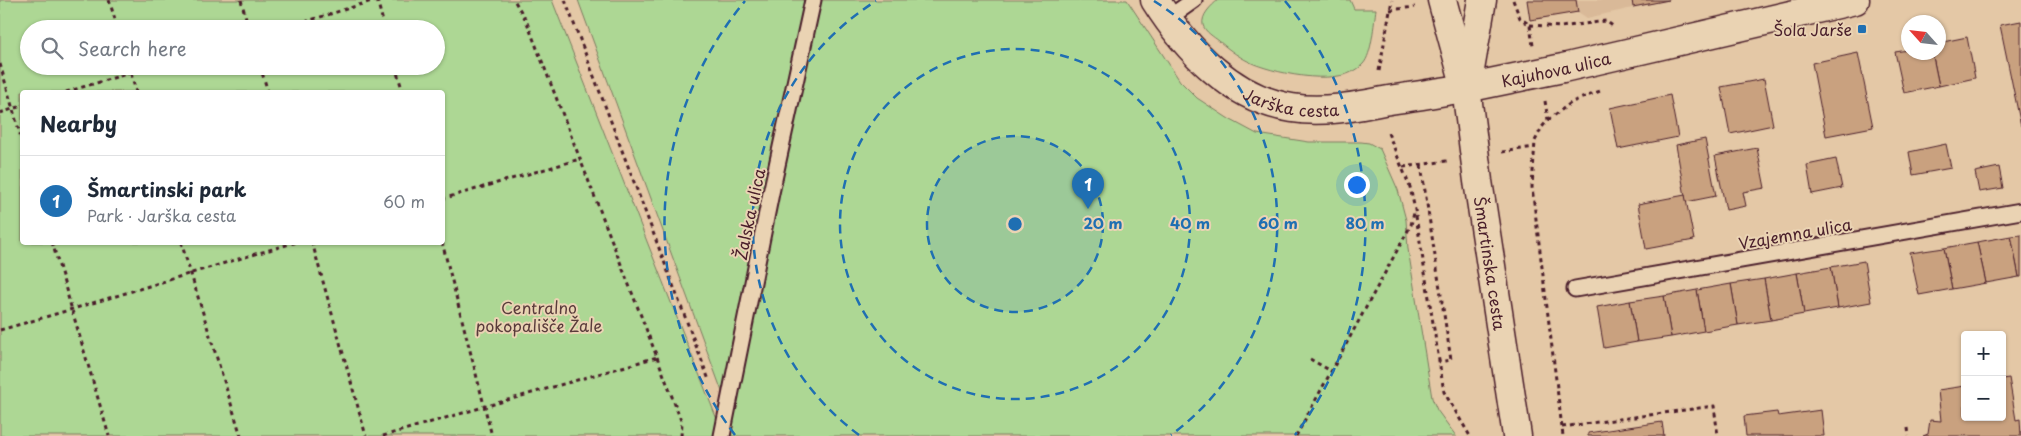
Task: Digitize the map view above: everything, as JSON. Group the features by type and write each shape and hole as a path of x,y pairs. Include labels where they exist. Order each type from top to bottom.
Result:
{"main road":[{"name":"Šmartinska cesta","path":"1442,0 1466,88 1479,190 1517,436"},
{"name":"Šmartinska cesta","path":"1466,88 1482,0"},
{"name":"Kajuhova ulica","path":"1466,88 1563,68 1855,0"},
{"name":"Jarška cesta","path":"1161,10 1195,53 1223,77 1246,93 1268,103 1292,108 1317,110 1359,106 1466,88"}],"lane":[{"name":"Žalska ulica","path":"722,436 771,193 813,0"},
{"path":"1161,10 1194,0"},
{"name":"Vzajemna ulica","path":"1575,289 2021,211"}],"path":[{"path":"109,0 115,20"},
{"path":"241,0 247,20"},
{"path":"311,20 376,0 382,20"},
{"path":"514,0 526,20 657,357 682,423 681,436"},
{"path":"565,0 725,421"},
{"path":"1379,71 1392,0"},
{"path":"1513,0 1520,18 1530,25 1531,40"},
{"name":"Kajuhova ulica","path":"1530,25 1561,27 1606,21 1646,48"},
{"path":"0,64 20,134"},
{"path":"73,90 124,75"},
{"path":"132,75 135,90"},
{"path":"263,75 267,90"},
{"path":"397,75 401,90"},
{"path":"1546,106 1548,120 1539,132 1534,147 1532,187 1563,436"},
{"path":"0,113 20,107"},
{"path":"1388,133 1410,187 1415,210 1444,392 1470,436"},
{"path":"1521,149 1534,147"},
{"path":"445,198 580,159"},
{"path":"1420,165 1451,360 1438,362"},
{"path":"1296,436 1411,225 1415,210"},
{"path":"53,245 109,436"},
{"path":"182,245 241,436"},
{"path":"0,330 71,310 190,272 286,245"},
{"path":"313,245 366,436"},
{"path":"443,245 492,436"},
{"path":"383,436 657,357"},
{"path":"1310,359 1331,371"},
{"path":"1562,427 1714,406 1718,436"},
{"path":"1908,428 1909,436"}],"shaded area":[{"path":"1527,0 1669,0 1587,18 1578,12 1530,20"}],"green space":[{"name":"Centralno pokopališče Žale","path":"0,0 552,0 718,422 716,436 0,436"},
{"path":"578,0 806,0 724,397"},
{"path":"819,0 1127,0 1180,81 1197,98 1229,119 1257,134 1309,142 1361,142 1369,143 1380,149 1398,190 1406,220 1408,249 1432,398 1437,410 1456,436 730,436 761,273"},
{"path":"1218,0 1350,0 1354,9 1376,9 1369,53 1363,64 1354,71 1341,76 1310,77 1265,68 1245,60 1231,51 1204,28 1205,14"}],"building":[{"path":"1527,0 1576,0 1578,12 1530,20"},
{"path":"1632,0 1669,0 1633,7"},
{"path":"2021,21 2021,126 2000,25"},
{"path":"1967,37 1975,78 1939,86 1934,60 1946,60 1946,41"},
{"path":"1901,51 1901,60 1934,60 1939,86 1904,93 1895,52"},
{"path":"1858,53 1873,127 1826,136 1812,63"},
{"path":"1764,79 1773,125 1730,134 1721,87"},
{"path":"1670,95 1678,137 1618,149 1610,108"},
{"path":"1705,139 1716,196 1686,202 1676,145"},
{"path":"1946,144 1951,168 1913,175 1909,152"},
{"path":"1757,148 1765,188 1743,192 1746,206 1726,210 1715,156"},
{"path":"1836,159 1842,188 1812,194 1807,165"},
{"path":"1999,167 2003,188 1979,192 1975,172"},
{"path":"1685,195 1694,240 1646,249 1638,204"},
{"path":"2021,235 2021,277 2019,277 2011,236"},
{"path":"2011,236 2019,277 1986,283 1977,242"},
{"path":"1977,242 1986,283 1952,289 1944,248"},
{"path":"1944,248 1952,289 1919,295 1910,253"},
{"path":"1864,261 1871,302 1838,308 1831,267"},
{"path":"1831,267 1838,308 1804,314 1797,273"},
{"path":"1797,273 1804,314 1771,320 1764,279"},
{"path":"1764,279 1771,320 1738,325 1731,284"},
{"path":"1731,284 1738,325 1704,331 1697,290"},
{"path":"1697,290 1704,331 1671,337 1664,296"},
{"path":"1664,296 1671,337 1637,342 1630,301"},
{"path":"1630,301 1637,342 1604,348 1597,307"},
{"path":"2006,378 2009,378 2016,420 2020,419 2021,436 1923,436 1928,434 1930,420 1941,421 1938,390 1961,387 1961,421 2006,421"},
{"path":"1821,410 1824,436 1746,436 1744,416 1777,412 1778,416"},
{"path":"1662,422 1664,436 1588,436 1588,433"}],"place":[{"name":"Šola Jarše","path":"1862,29"},
{"name":"Šmartinski park","path":"1088,209"}]}
